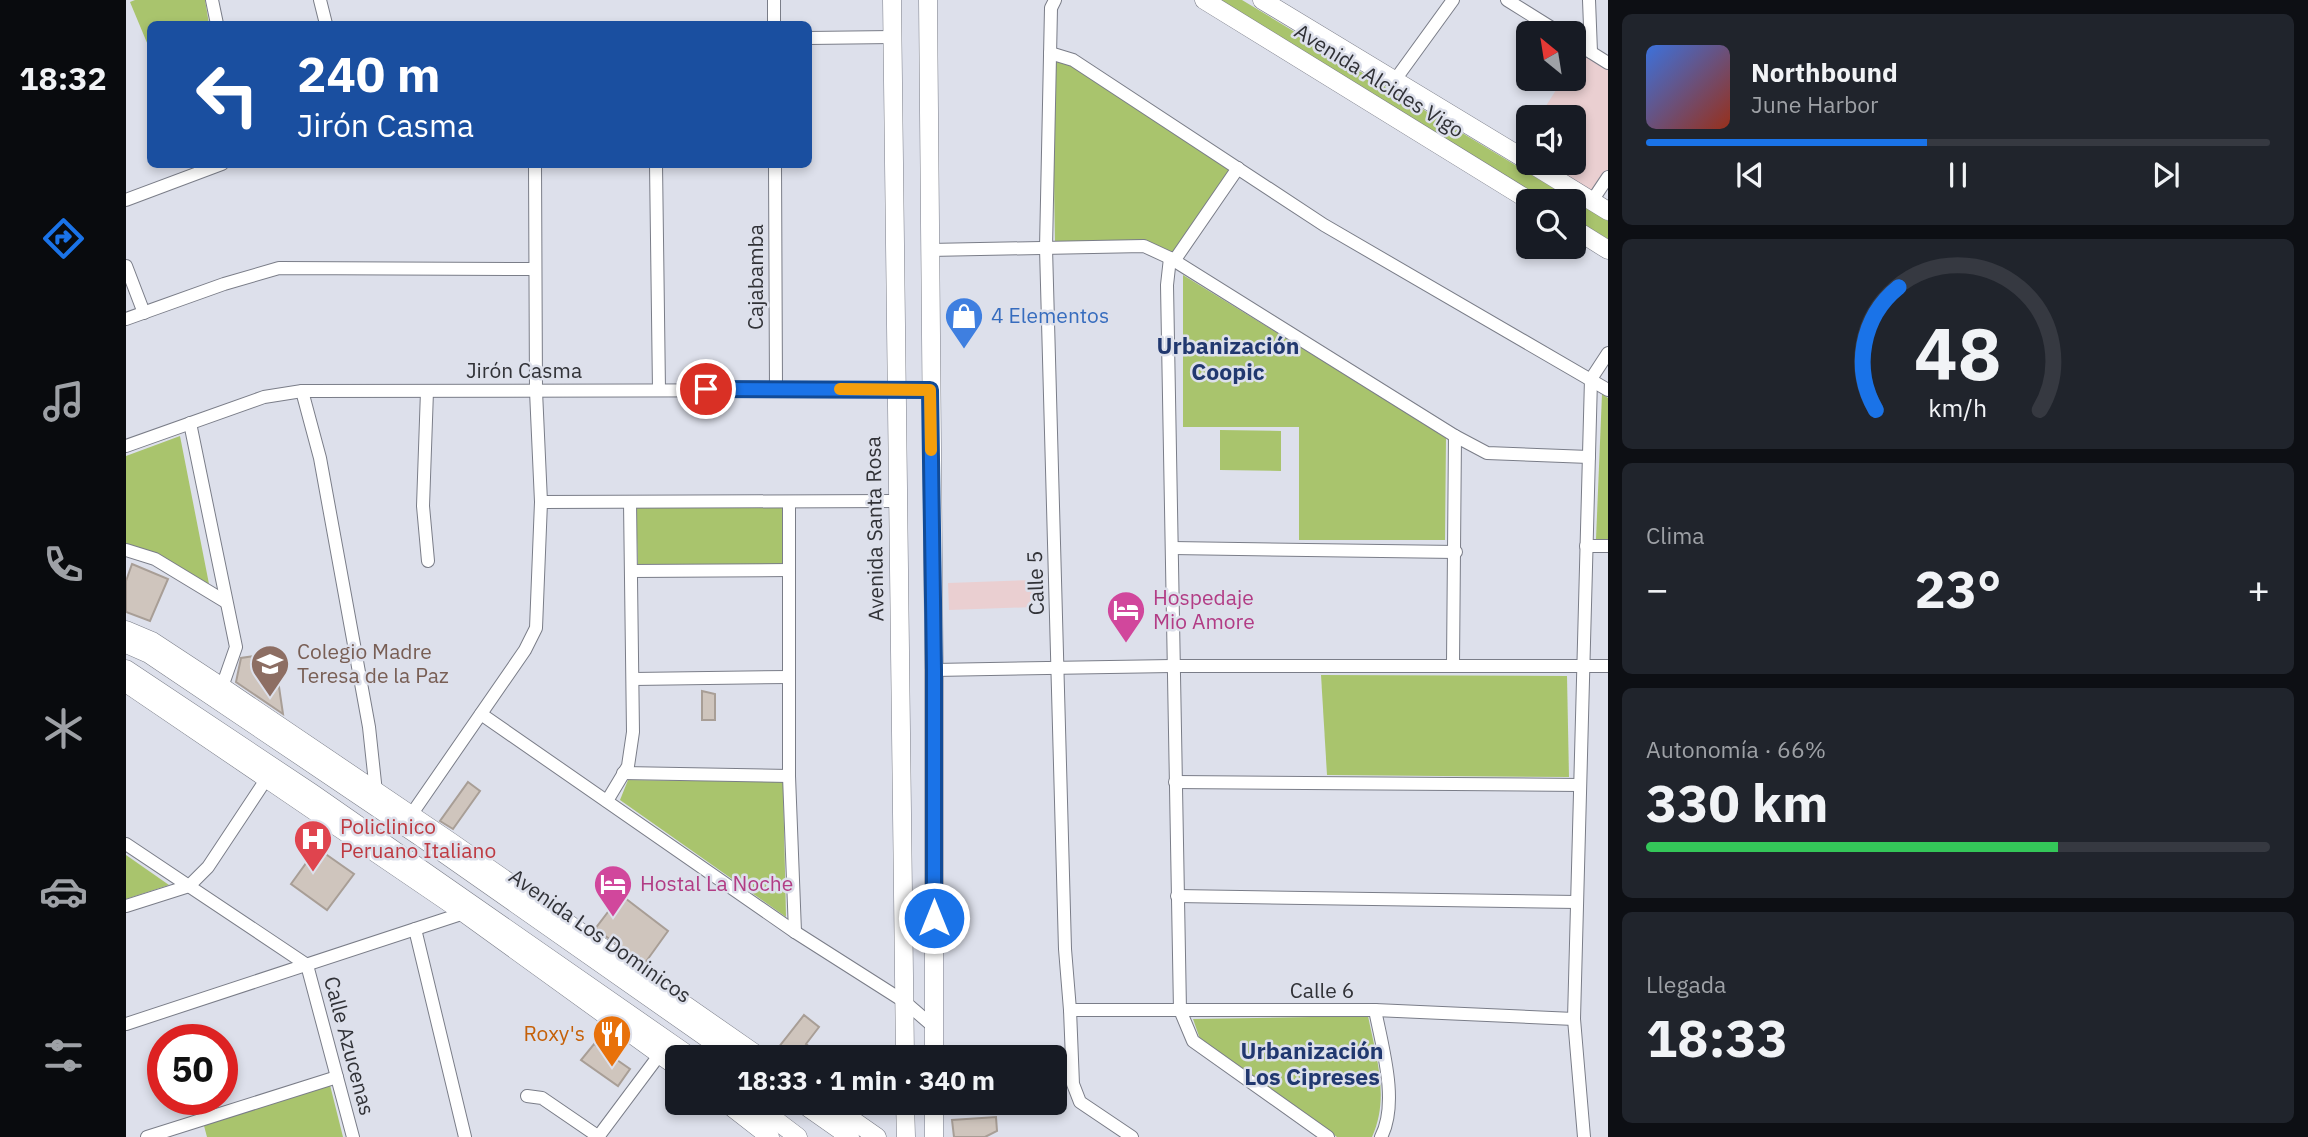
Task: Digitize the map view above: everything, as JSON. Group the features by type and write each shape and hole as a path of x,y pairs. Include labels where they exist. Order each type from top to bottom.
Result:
{"main road":[{"name":"Avenida Santa Rosa","path":"892,0 905,1045"},
{"path":"928,0 934,670 934,1045"},
{"name":"Avenida Alcides Vigo","path":"1204,0 1516,192"},
{"name":"Avenida Alcides Vigo","path":"1262,0 1516,154"},
{"name":"Avenida Alcides Vigo","path":"1550,175 1608,211"},
{"path":"1586,236 1608,250"},
{"name":"Avenida Los Dominicos","path":"126,630 152,641 222,687 743,1045"},
{"name":"Avenida Los Dominicos","path":"126,644 149,654 419,836 717,1045"},
{"path":"126,669 312,793 674,1045"},
{"path":"126,683 464,913 665,1058"},
{"path":"312,793 329,821"},
{"path":"419,836 451,842"},
{"path":"742,1115 770,1137"},
{"path":"769,1115 798,1137"},
{"path":"819,1115 850,1137"},
{"path":"846,1115 877,1137"},
{"path":"905,1115 905,1137"},
{"path":"934,1115 934,1137"}],"street":[{"path":"212,0 216,21"},
{"path":"320,0 325,21"},
{"path":"774,0 774,21"},
{"name":"Calle 5","path":"1055,0 1051,8 1046,248 1065,949 1073,1084 1080,1102 1132,1137"},
{"path":"1395,80 1453,0"},
{"path":"1507,0 1541,21"},
{"path":"1589,0 1591,52"},
{"path":"812,38 893,37"},
{"path":"1586,49 1608,63"},
{"path":"1050,53 1073,60 1333,230 1608,390"},
{"path":"126,200 211,168"},
{"path":"411,815 525,650 536,628 541,502 536,391 535,168"},
{"path":"656,168 659,390"},
{"name":"Cajabamba","path":"775,168 776,389"},
{"path":"1238,169 1172,260 1167,285 1180,1010 1193,1041 1328,1137"},
{"path":"1592,201 1608,177"},
{"path":"929,250 1144,246 1172,260 1455,436 1487,453 1589,457"},
{"path":"126,266 144,313"},
{"path":"126,319 224,284 279,268 536,269"},
{"path":"1584,1137 1574,1019 1582,666 1591,380 1608,353"},
{"name":"Jirón Casma","path":"126,446 264,397 302,391 930,390"},
{"path":"302,391 320,458 369,727 376,792"},
{"path":"427,391 423,506 428,561"},
{"path":"190,423 236,647 222,687"},
{"path":"1453,664 1455,436"},
{"path":"541,502 897,501"},
{"path":"607,801 628,766 633,732 630,502"},
{"path":"789,502 789,776 795,932"},
{"path":"1586,546 1608,546"},
{"path":"1172,548 1456,552"},
{"path":"126,550 155,559 226,601"},
{"path":"631,572 789,570"},
{"path":"934,670 1453,664 1608,666"},
{"path":"633,679 789,677"},
{"path":"481,714 795,932 905,1002 934,1028"},
{"path":"624,773 789,776"},
{"path":"126,906 189,886 208,867 267,778"},
{"path":"1175,782 1580,785"},
{"path":"126,844 307,965"},
{"path":"1177,897 1577,902"},
{"path":"126,1024 464,913"},
{"path":"415,929 465,1137"},
{"name":"Calle Azucenas","path":"307,965 353,1137"},
{"name":"Calle 6","path":"1070,1010 1375,1010 1574,1019"},
{"path":"1375,1010 1388,1082 1386,1128 1381,1137"},
{"path":"527,1097 542,1098 599,1137 660,1054"},
{"path":"146,1137 337,1077"}],"shaded area":[{"path":"1586,55 1608,68 1608,169 1593,194 1562,175 1586,175 1586,105 1547,105 1555,91 1586,91"},
{"path":"1033,580 1034,607 949,610 948,583"}],"green space":[{"path":"205,0 208,21 147,21 147,43 130,2"},
{"path":"1213,0 1242,0 1516,165 1516,175 1532,175 1555,189 1526,189"},
{"path":"1052,57 1073,64 1232,169 1172,255 1146,242 1055,244"},
{"path":"1586,208 1608,221 1608,239 1586,226"},
{"path":"1183,275 1446,437 1445,540 1299,540 1299,427 1183,427"},
{"path":"1602,394 1608,398 1608,539 1596,539"},
{"path":"1220,430 1281,431 1281,471 1220,470"},
{"path":"180,436 209,584 158,554 126,544 126,456"},
{"path":"636,508 783,508 783,564 638,564"},
{"path":"1321,675 1567,676 1569,777 1327,775"},
{"path":"628,780 783,782 786,917 620,800"},
{"path":"126,855 169,885 126,899"},
{"path":"1368,1016 1378,1062 1381,1092 1372,1137 1337,1137 1200,1039 1193,1019"},
{"path":"329,1081 343,1137 207,1137 203,1122 225,1115 238,1115 238,1111"}],"building":[{"path":"132,564 168,579 150,621 126,612 126,581"},
{"name":"Colegio Madre Teresa de la Paz","path":"274,653 283,714 236,682 241,658"},
{"path":"702,691 715,694 715,720 702,720"},
{"path":"468,782 480,791 453,829 440,821"},
{"path":"317,848 354,874 327,910 291,884"},
{"path":"621,895 668,931 645,963 595,929"},
{"path":"804,1015 819,1027 807,1045 780,1045"},
{"path":"594,1044 630,1069 618,1086 581,1060"},
{"path":"996,1117 997,1131 985,1137 954,1137 952,1120"}],"slow traffic":[{"path":"840,389 930,390 931,450"}],"place":[{"name":"4 Elementos","path":"964,350"},
{"name":"Hospedaje Mio Amore","path":"1126,644"},
{"name":"Colegio Madre Teresa de la Paz","path":"270,698"},
{"name":"Policlinico Peruano Italiano","path":"313,873"},
{"name":"Hostal La Noche","path":"613,918"},
{"name":"Roxy's","path":"612,1068"}],"district":[{"name":"Urbanización Coopic","path":"1228,359"},
{"name":"Urbanización Los Cipreses","path":"1312,1064"}],"route":[{"path":"706,389 930,390 934,918"}]}
